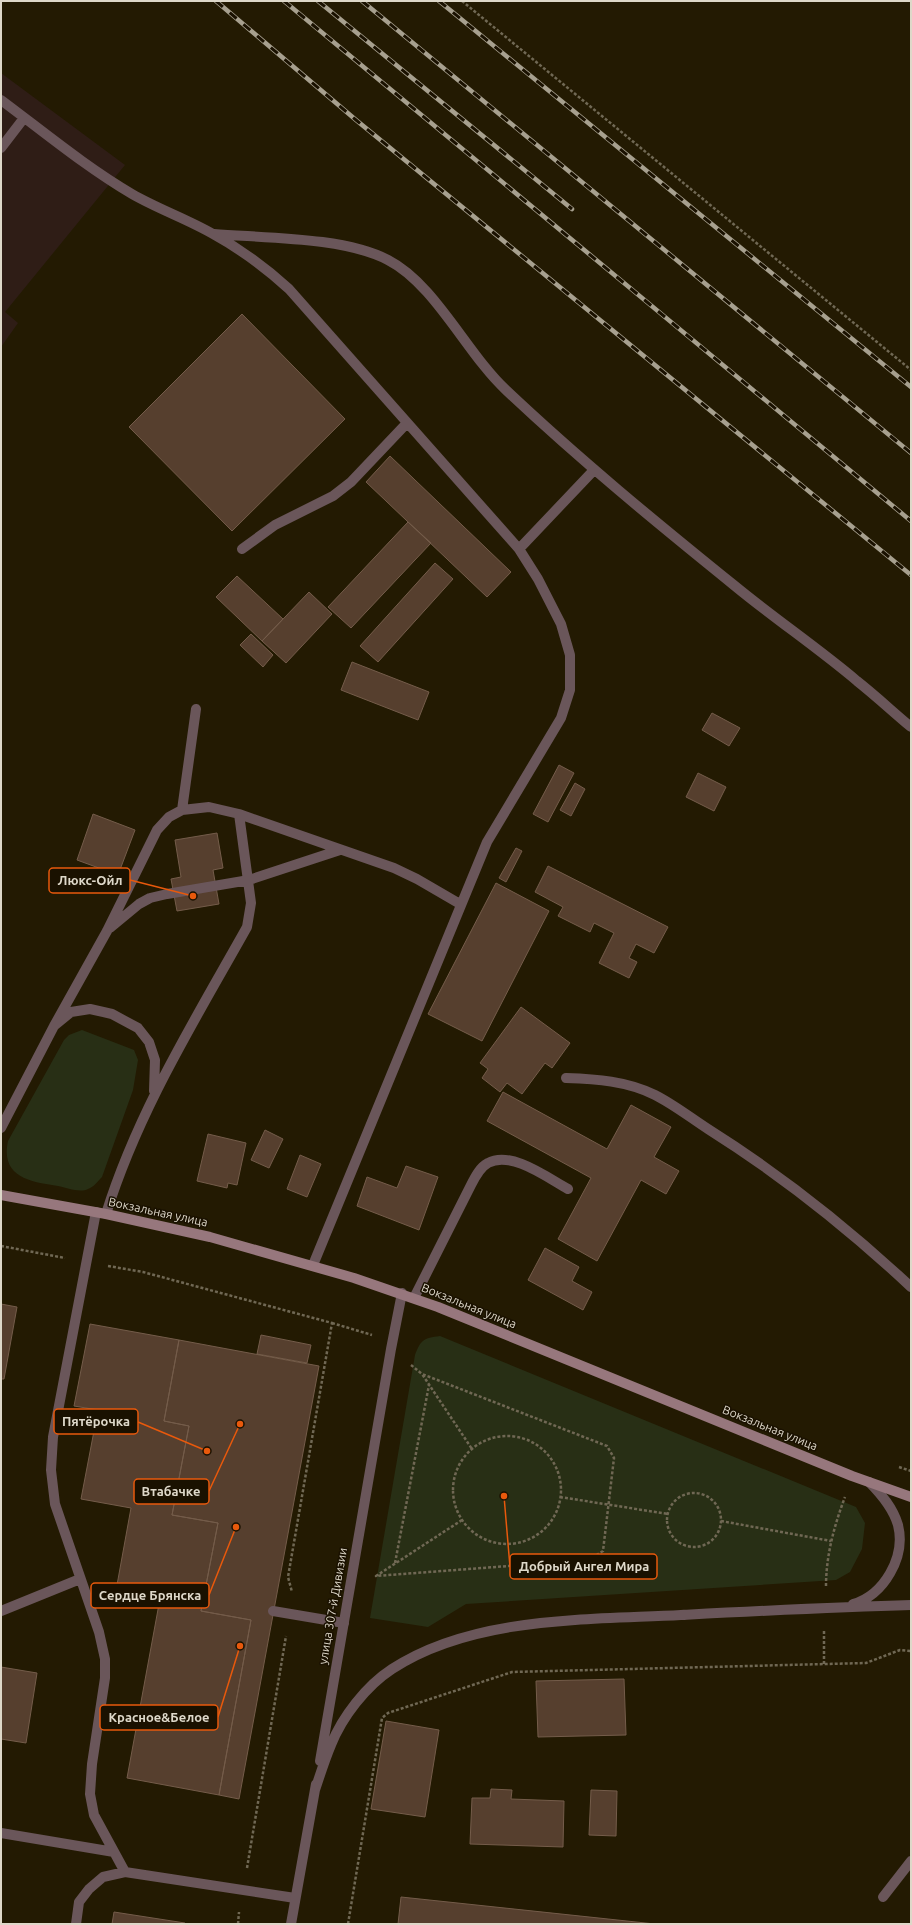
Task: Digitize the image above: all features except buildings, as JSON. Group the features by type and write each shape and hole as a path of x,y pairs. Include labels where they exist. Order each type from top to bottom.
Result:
{"main road":[{"name":"Вокзальная улица","path":"1,1195 101,1213 210,1237 313,1265 402,1293 869,1482 911,1497"}],"street":[{"path":"1,100 117,185 212,234 265,267 289,289 519,549 538,579 561,624 570,655 570,690 561,718 487,842 460,904 313,1265"},
{"path":"1,148 24,118"},
{"path":"212,234 335,244 367,251 389,260 413,278 431,298 480,364 504,389 594,470 736,587 857,680 911,727"},
{"path":"242,549 276,525 333,496 351,482 407,423"},
{"path":"519,549 594,470"},
{"path":"182,810 196,709"},
{"path":"1,1128 54,1026 107,931 156,830 169,817 182,810 209,808 239,814 394,868 417,879 460,904"},
{"path":"125,1872 94,1815 90,1794 92,1764 105,1678 105,1658 99,1632 55,1504 51,1470 52,1437 86,1262 101,1213 154,1092 247,927 251,903 239,814"},
{"path":"107,931 140,904 150,898 249,880 340,850"},
{"path":"54,1026 72,1012 90,1009 112,1014 138,1028 149,1042 155,1060 154,1092"},
{"path":"566,1078 601,1080 630,1086 655,1095 734,1145 807,1197 858,1239 911,1287"},
{"path":"414,1298 478,1172 487,1163 498,1159 520,1162 568,1189"},
{"name":"улица 307-й Дивизии","path":"291,1924 402,1293"},
{"path":"841,1607 856,1603 880,1588 891,1572 898,1548 898,1527 895,1517 886,1500 869,1482"},
{"path":"1,1611 80,1579"},
{"path":"315,1790 331,1743 348,1714 369,1688 391,1670 419,1655 455,1640 493,1630 545,1622 841,1607 911,1605"},
{"path":"273,1611 344,1623"},
{"path":"1,1833 114,1852"},
{"path":"884,1896 911,1861"},
{"path":"76,1924 79,1902 89,1889 103,1877 125,1872 295,1898"}],"path":[{"path":"462,1 911,370"},
{"path":"1,1246 143,1272 332,1323 288,1577 293,1598 249,1850"},
{"path":"462,1520 376,1576 589,1560 603,1551 614,1458 607,1446 422,1374 472,1449"},
{"path":"395,1564 429,1385"},
{"path":"498,1436 516,1436 534,1442 548,1454 558,1470 561,1488 560,1497 559,1506 551,1523 538,1534 523,1542 506,1545 489,1541 473,1533 462,1520 455,1504 452,1487 456,1469 466,1454 472,1449 481,1442 498,1436"},
{"path":"700,1494 709,1497 715,1504 721,1521 719,1529 709,1542 693,1547 685,1545 672,1535 669,1527 669,1514 674,1502 682,1496 700,1494"},
{"path":"560,1497 669,1514"},
{"path":"721,1521 831,1541"},
{"path":"348,1924 382,1718 388,1713 512,1672 866,1663 900,1650 911,1651"}],"shaded area":[{"path":"1,73 125,165 5,312 18,323 1,347"}],"green space":[{"path":"82,1030 134,1050 138,1060 133,1090 102,1177 90,1188 85,1190 73,1190 29,1180 20,1176 13,1170 9,1163 7,1153 8,1141 64,1040 69,1035"},
{"path":"440,1336 856,1507 865,1523 862,1549 850,1572 836,1580 466,1604 428,1627 370,1618 415,1355 423,1341"}],"railway":[{"path":"216,1 356,120 911,575"},
{"path":"284,1 911,521"},
{"path":"318,1 572,209"},
{"path":"362,1 911,453"},
{"path":"439,1 911,387"}],"place":[{"name":"Люкс-Ойл","path":"193,896"},
{"name":"Втабачке","path":"240,1424"},
{"name":"Пятёрочка","path":"207,1451"},
{"name":"Добрый Ангел Мира","path":"504,1496"},
{"name":"Сердце Брянска","path":"236,1527"},
{"name":"Красное&Белое","path":"240,1646"}]}
